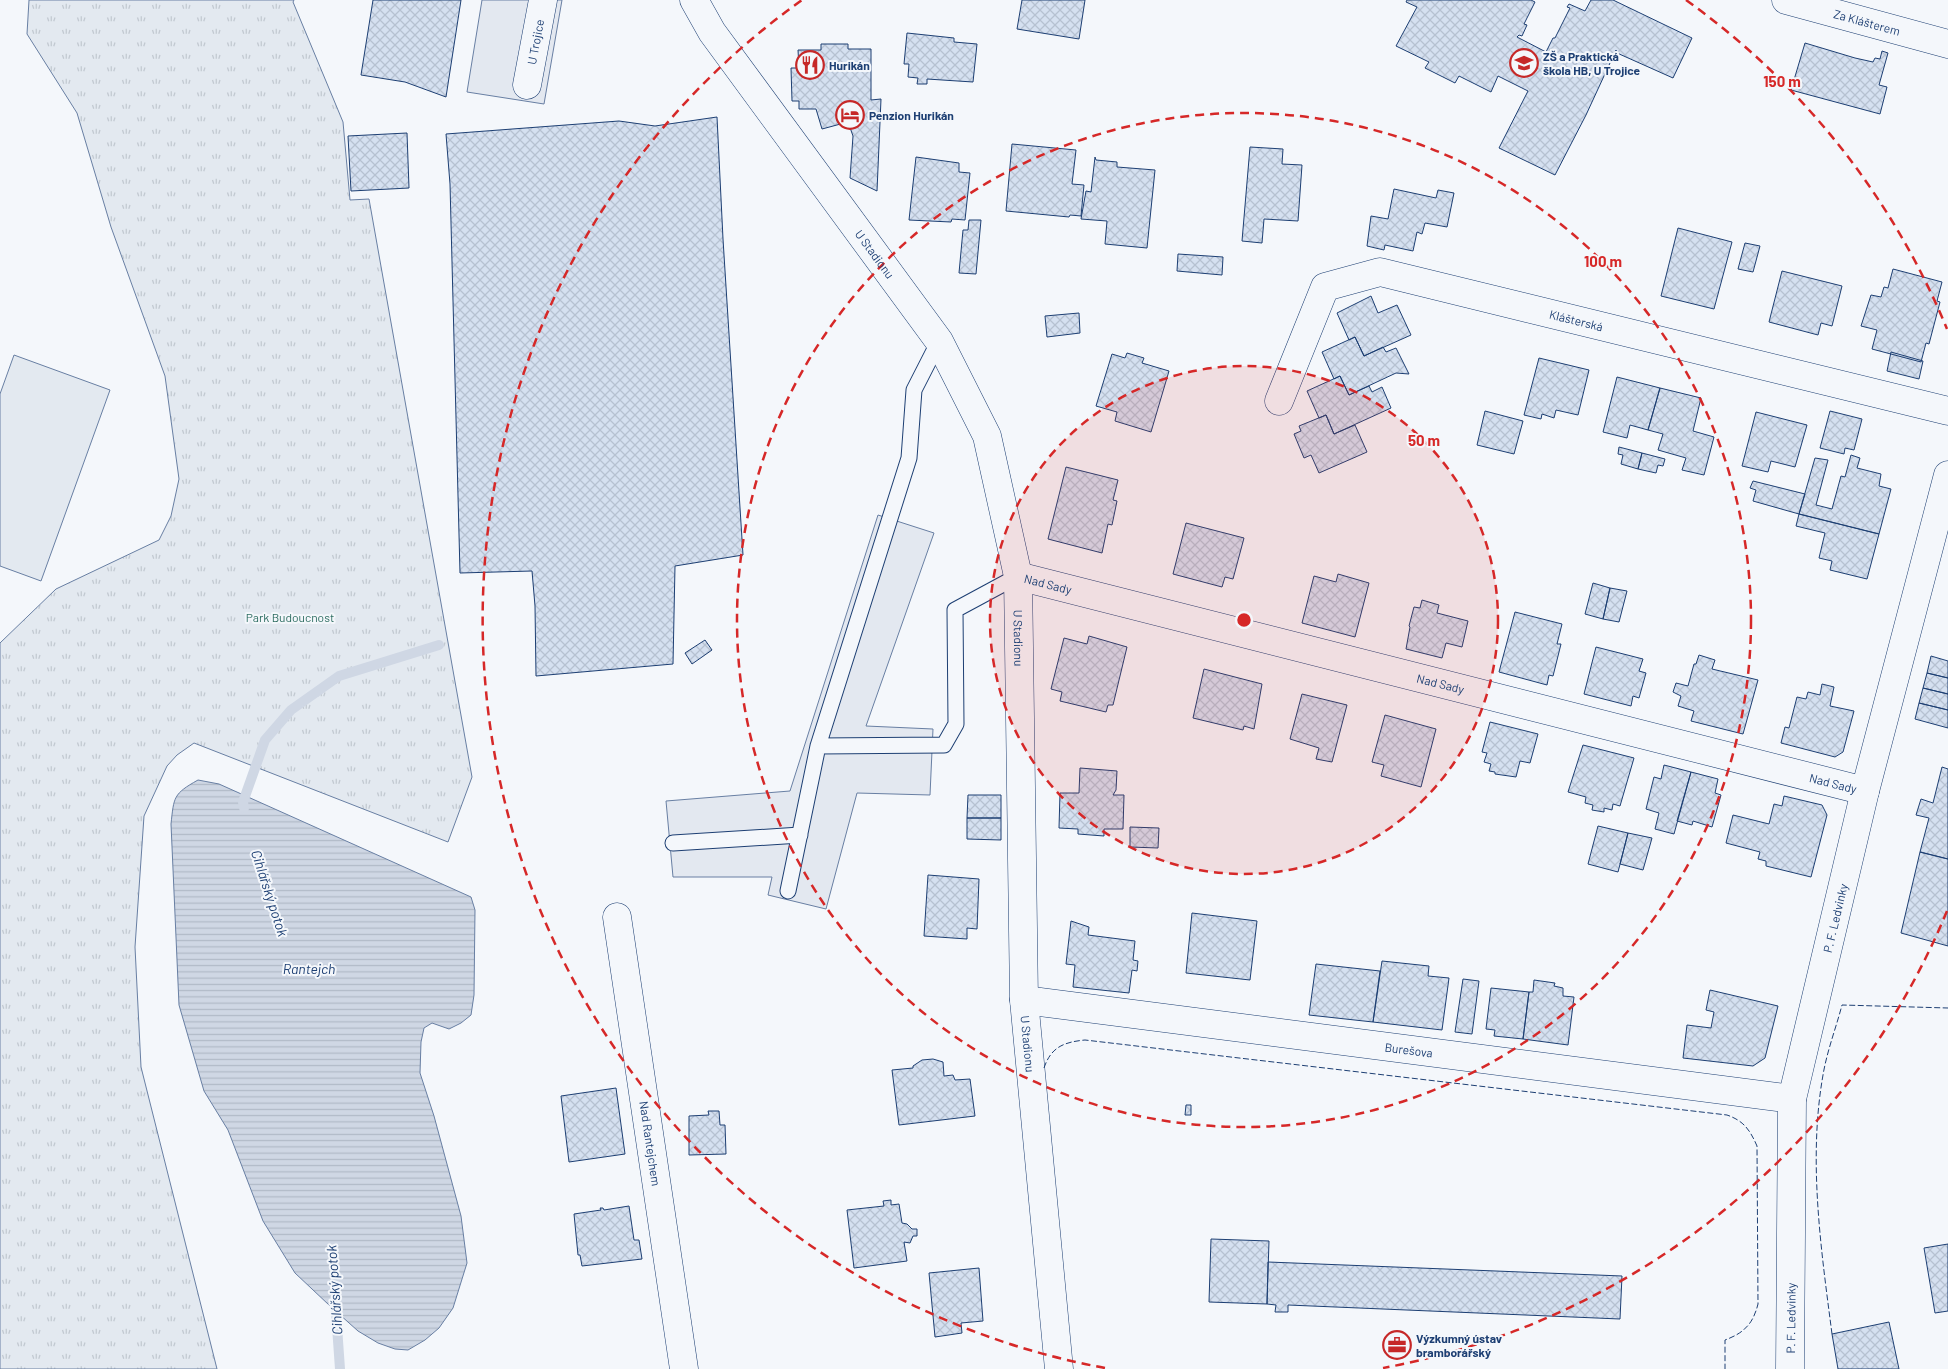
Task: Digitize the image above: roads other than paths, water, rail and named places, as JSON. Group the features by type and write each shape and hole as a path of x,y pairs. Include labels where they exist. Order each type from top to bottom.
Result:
{"street":[{"name":"U Trojice","path":"527,85 543,0"},
{"name":"U Stadionu","path":"694,0 712,32 939,341 987,436 1018,576 1024,1000 1059,1369"},
{"name":"Za Klášterem","path":"1786,0 1948,44"},
{"name":"Klášterská","path":"1279,401 1325,287 1380,272 1948,411"},
{"name":"P. F. Ledvinky","path":"1790,1369 1792,1099 1865,791 1948,475"},
{"name":"Nad Sady","path":"1018,576 1865,791"},
{"name":"Nad Rantejchem","path":"617,917 684,1369"},
{"name":"Burešova","path":"1024,1000 1792,1099"}],"lane":[{"path":"788,891 818,746 909,458 914,390 939,341"},
{"path":"818,746 944,745 956,724 955,610 1018,576"},
{"path":"673,843 800,835"}],"water":[{"name":"Rantejch","path":"198,780 219,784 471,897 475,910 474,995 471,1015 449,1029 432,1023 424,1028 421,1042 420,1073 434,1116 461,1216 467,1263 453,1308 439,1328 425,1340 408,1350 395,1349 378,1343 358,1331 295,1273 263,1221 228,1130 204,1091 179,1005 171,824 176,797"}],"waterway":[{"name":"Cihlářský potok","path":"244,808 243,802 265,740 291,710 339,676 439,645"},
{"name":"Cihlářský potok","path":"335,1298 340,1369"}],"place":[{"name":"ZŠ a Praktická škola HB, U Trojice","path":"1524,63"},
{"name":"Hurikán","path":"810,65"},
{"name":"Penzion Hurikán","path":"850,115"},
{"name":"Výzkumný ústav bramborářský","path":"1397,1345"}],"park label":[{"name":"Park Budoucnost","path":"290,617"}]}
